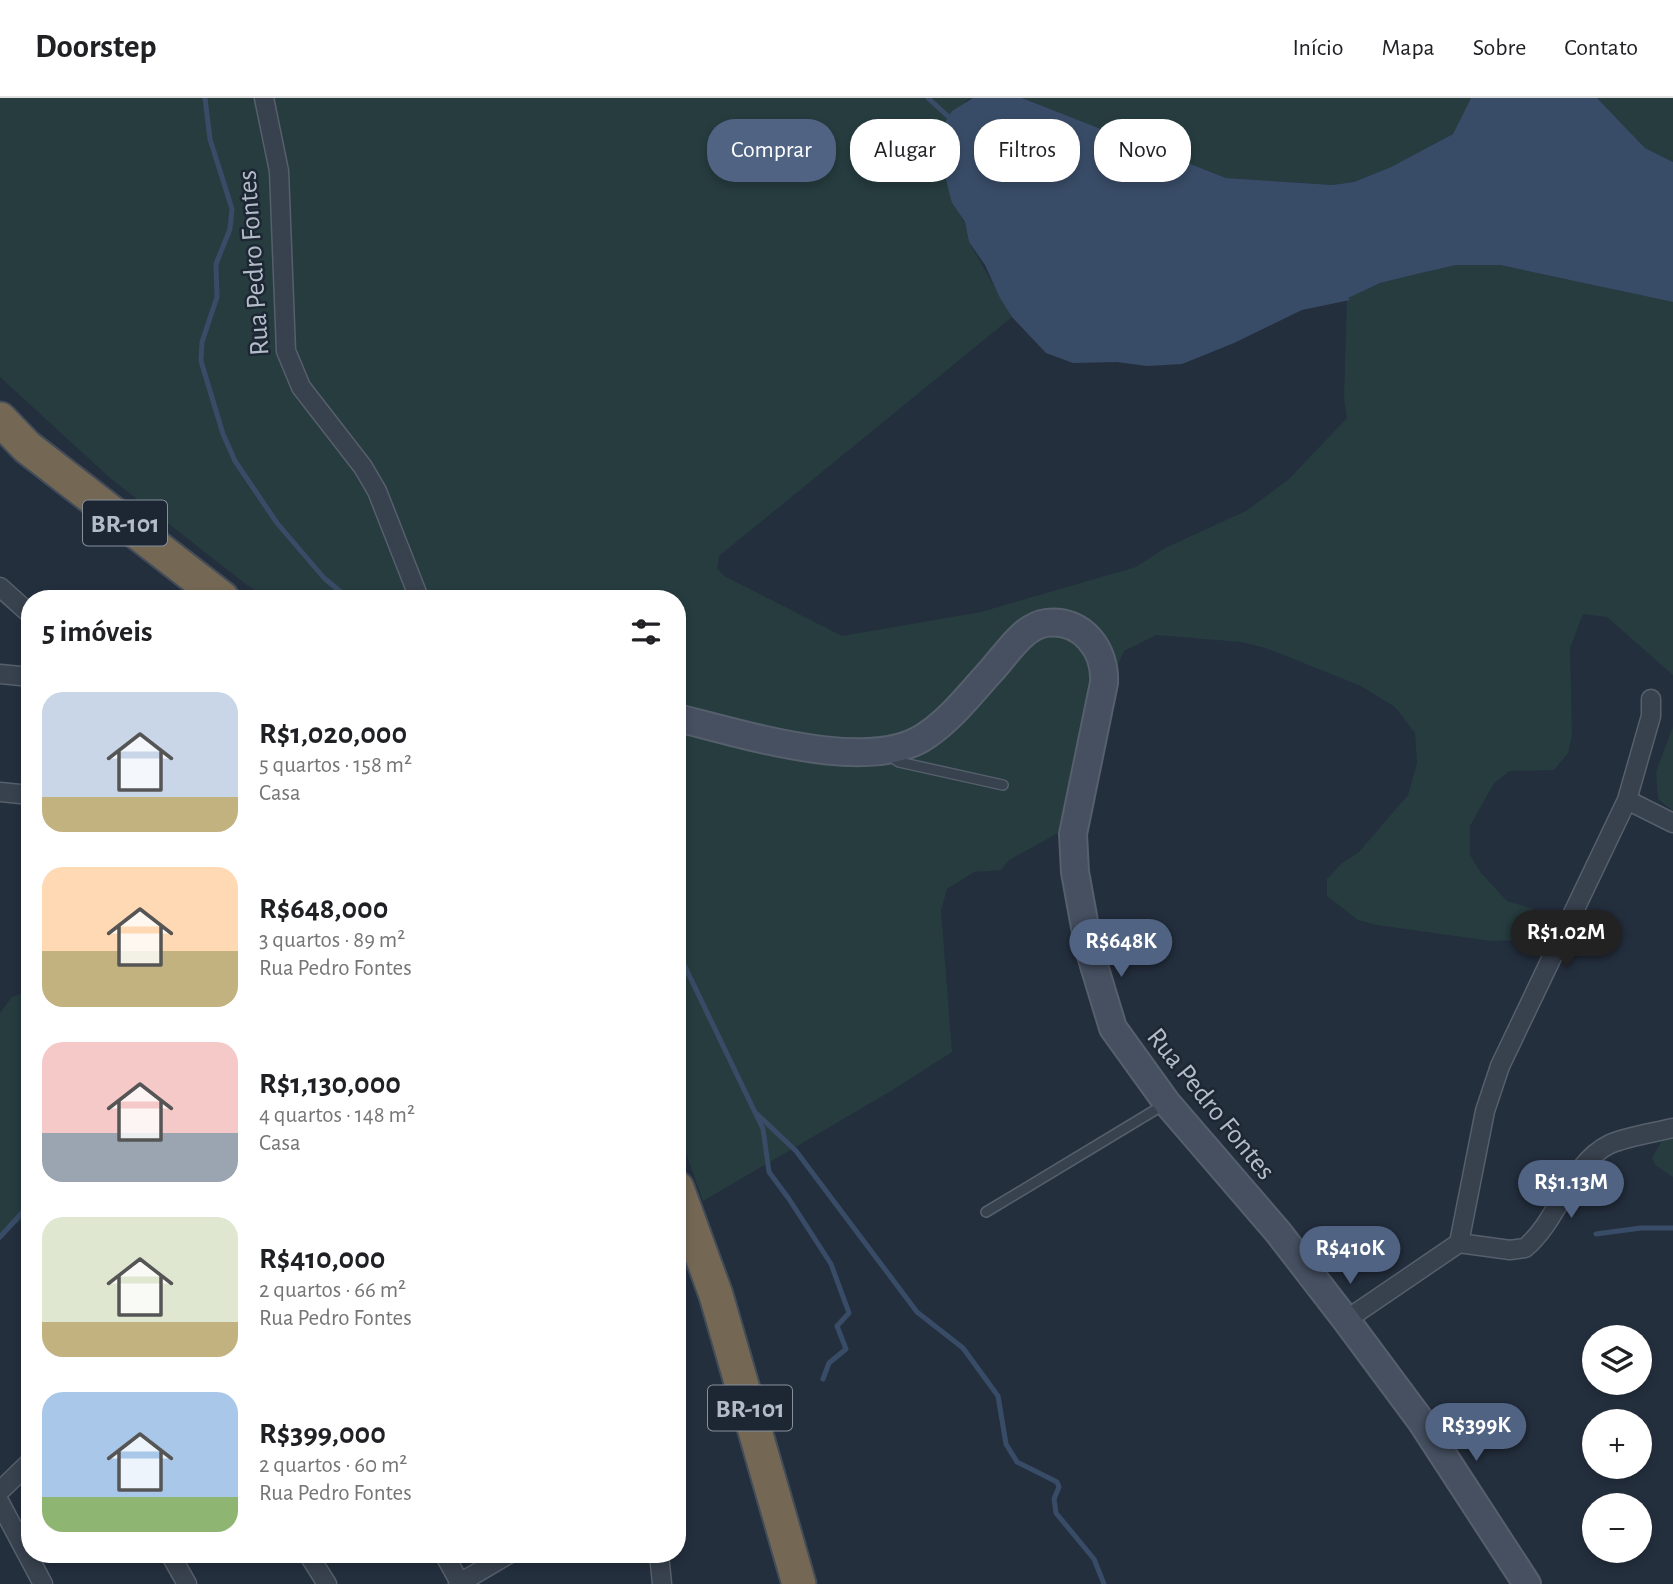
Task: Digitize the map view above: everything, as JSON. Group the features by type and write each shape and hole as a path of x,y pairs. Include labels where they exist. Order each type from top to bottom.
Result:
{"highway":[{"name":"BR-101","path":"0,419 27,447 212,590"},
{"name":"BR-101","path":"0,444 36,479 178,590"},
{"name":"BR-101","path":"686,1213 716,1295 799,1584"},
{"name":"BR-101","path":"686,1274 741,1430 778,1584"}],"street":[{"name":"Rua Pedro Fontes","path":"264,98 279,170 286,351 301,387 363,467 377,491 415,590"},
{"path":"0,587 21,606"},
{"name":"Rua Pedro Fontes","path":"686,720 807,749 882,752 925,737 947,720 1020,639 1036,625 1058,623 1093,641 1105,666 1104,683 1073,834 1075,872 1089,949 1113,1027 1134,1061 1167,1103 1278,1232 1346,1320 1421,1421 1527,1584"},
{"path":"0,674 21,676"},
{"path":"1460,1243 1485,1111 1500,1066 1626,800 1651,716 1651,699"},
{"path":"0,792 21,794"},
{"path":"1626,800 1673,822"},
{"path":"1346,1320 1460,1243 1510,1250 1525,1248 1583,1168 1602,1149 1613,1143 1673,1128"},
{"path":"0,1491 21,1471"},
{"path":"0,1503 21,1543"},
{"path":"32,1563 43,1584"},
{"path":"175,1563 187,1584"},
{"path":"314,1563 327,1584"},
{"path":"449,1563 459,1583 493,1563"},
{"path":"660,1563 662,1584"}],"lane":[{"path":"882,752 900,762 1003,785"},
{"path":"986,1212 1167,1103"}],"green space":[{"path":"0,98 973,98 965,101 960,140 960,119 850,119 850,182 955,182 952,203 965,223 969,242 1012,317 719,556 717,568 724,576 842,636 981,612 1136,567 1165,548 1246,511 1289,479 1347,418 1344,399 1347,298 1380,283 1456,265 1500,265 1673,302 1673,675 1607,617 1583,614 1570,648 1572,736 1568,753 1554,770 1510,771 1494,783 1470,826 1470,855 1481,873 1507,901 1533,909 1536,926 1525,940 1491,941 1358,920 1327,896 1327,879 1341,864 1359,852 1408,795 1417,763 1415,733 1395,707 1361,686 1266,648 1241,642 1156,635 1124,651 1117,667 1114,691 1104,725 1095,805 1080,821 1009,860 1001,870 974,872 947,889 941,910 952,1052 891,1091 703,1201 686,1154 686,590 255,590 110,478 0,377"},
{"path":"1022,98 1471,98 1453,134 1391,167 1354,182 1332,185 1226,178 1191,164 1191,119 1094,119 1094,126"},
{"path":"1597,98 1673,98 1673,162 1645,148"},
{"path":"1673,727 1673,811 1658,799 1656,772"},
{"path":"21,994 21,1221 0,1235 0,1013 12,997"},
{"path":"1673,1121 1673,1177 1655,1165 1652,1158"}],"water":[{"path":"973,98 1022,98 1076,119 974,119 974,182 1080,182 1080,121 1094,126 1094,182 1191,182 1191,164 1226,178 1332,185 1354,182 1391,167 1453,134 1471,98 1597,98 1645,148 1673,162 1673,302 1500,265 1456,265 1380,283 1348,298 1350,300 1302,310 1234,343 1182,364 1147,366 1117,362 1073,363 1046,353 1012,317 985,265 969,242 965,222 952,203 947,182 960,182 960,119 947,119 952,111"}],"waterway":[{"path":"205,98 210,139 232,209 230,229 216,264 217,297 202,342 201,361 223,434 235,461 277,523 324,578 338,590"},
{"path":"928,98 951,119"},
{"path":"686,969 763,1129 769,1172 831,1264 849,1313 837,1326 846,1349 829,1363 823,1379"},
{"path":"756,1113 796,1151 917,1312 963,1348 998,1396 1006,1444 1017,1462 1057,1482 1059,1487 1054,1499 1056,1513 1094,1559 1104,1584"},
{"path":"0,1237 21,1214"},
{"path":"1596,1234 1641,1228 1673,1228"}]}
